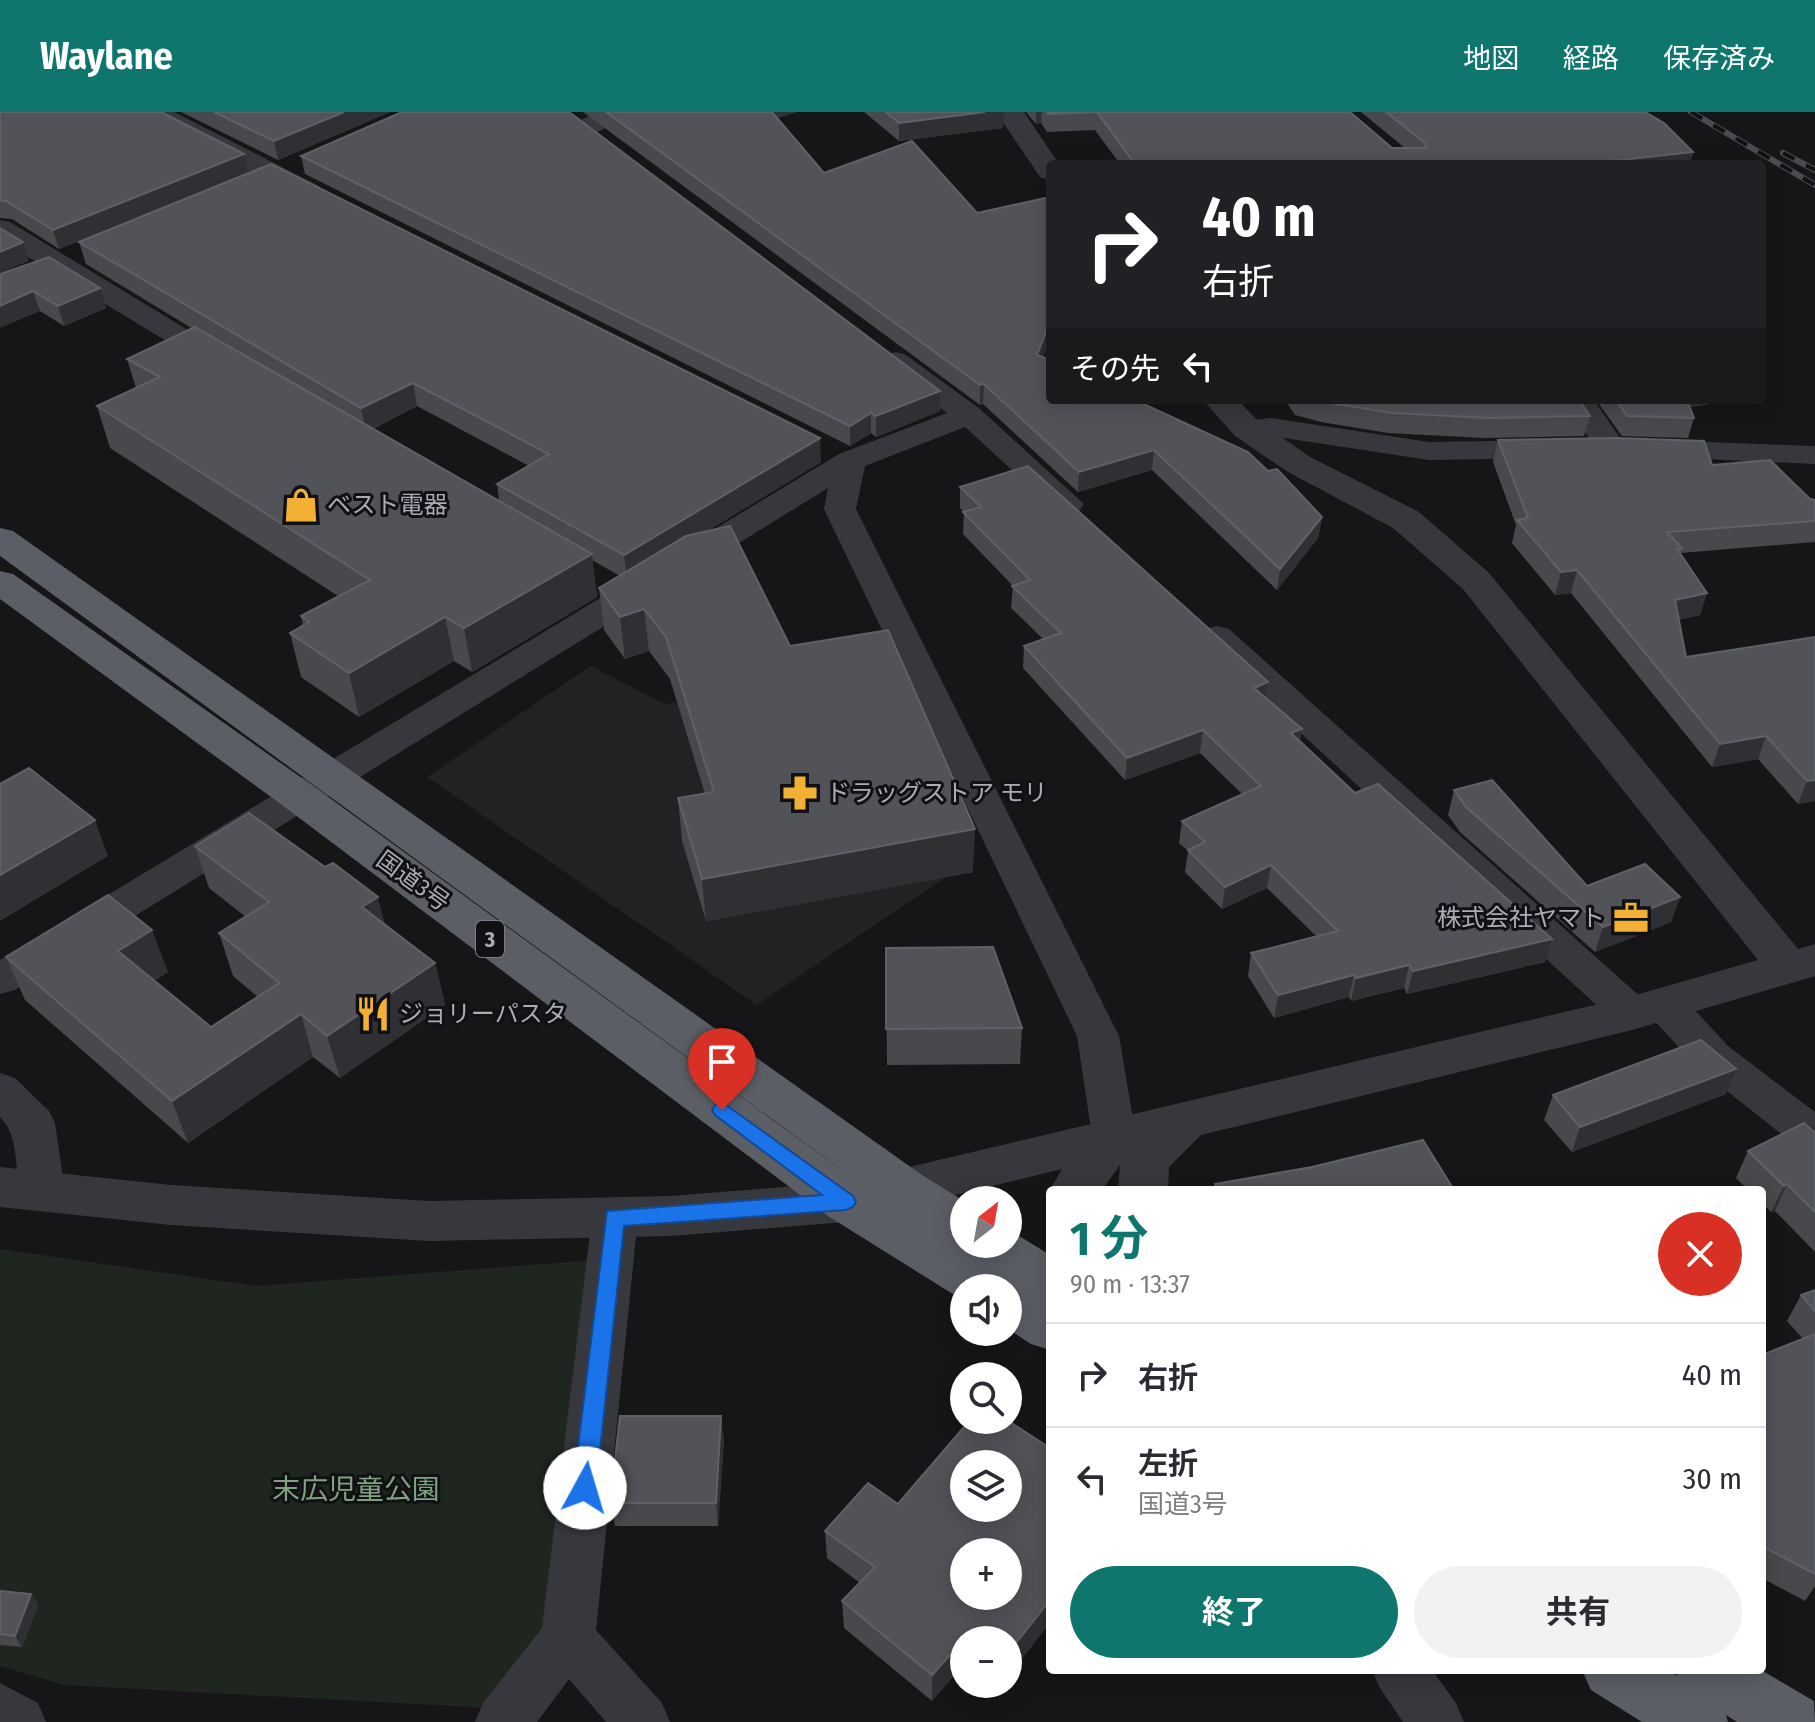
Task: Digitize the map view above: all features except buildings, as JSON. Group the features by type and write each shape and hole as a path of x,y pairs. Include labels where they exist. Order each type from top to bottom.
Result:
{"highway":[{"name":"国道3号","path":"0,539 846,1202 962,1274"},
{"name":"国道3号","path":"0,582 317,788 950,1218"},
{"path":"1013,1258 1046,1279"},
{"path":"1022,1311 1046,1326"},
{"path":"1619,1674 1698,1722"},
{"path":"1712,1674 1793,1722"}],"street":[{"path":"155,112 330,202"},
{"path":"574,120 602,121 610,112"},
{"path":"1010,112 1046,165"},
{"path":"574,120 610,147"},
{"path":"246,186 304,162"},
{"path":"0,228 252,382"},
{"path":"29,274 87,250"},
{"path":"878,348 969,415 1097,530"},
{"path":"0,1090 33,1123 21,1189 171,1205 430,1221 671,1216 846,1202 1648,1008 1801,964 1476,581 1406,520 1300,465 1247,429 1224,404"},
{"path":"1582,404 1611,448"},
{"path":"0,979 317,788 616,590 837,454 969,415"},
{"path":"1247,429 1271,427 1429,451 1611,448 1815,455"},
{"path":"1755,453 1785,482"},
{"path":"837,454 840,509 1098,1036 1114,1136 1078,1186"},
{"path":"1190,614 1648,1008 1815,1136"},
{"path":"1143,1186 1145,1160 1184,1122"},
{"path":"503,1722 568,1638 615,1217"},
{"path":"568,1638 642,1722"},
{"path":"1402,1674 1436,1722"},
{"path":"0,1710 18,1722"}],"shaded area":[{"path":"892,665 949,875 757,1005 427,777 591,666 665,704"}],"green space":[{"name":"末広児童公園","path":"0,1249 256,1286 594,1260 554,1619 488,1708 64,1685 0,1666"}],"railway":[{"path":"1691,112 1815,185"},
{"path":"1783,153 1815,170"}],"place":[{"name":"ベスト電器","path":"301,505"},
{"name":"ドラッグストア モリ","path":"800,793"},
{"name":"株式会社ヤマト","path":"1631,918"},
{"name":"ジョリーパスタ","path":"373,1014"}],"route":[{"path":"585,1488 615,1217 671,1216 846,1202 722,1110"}]}
